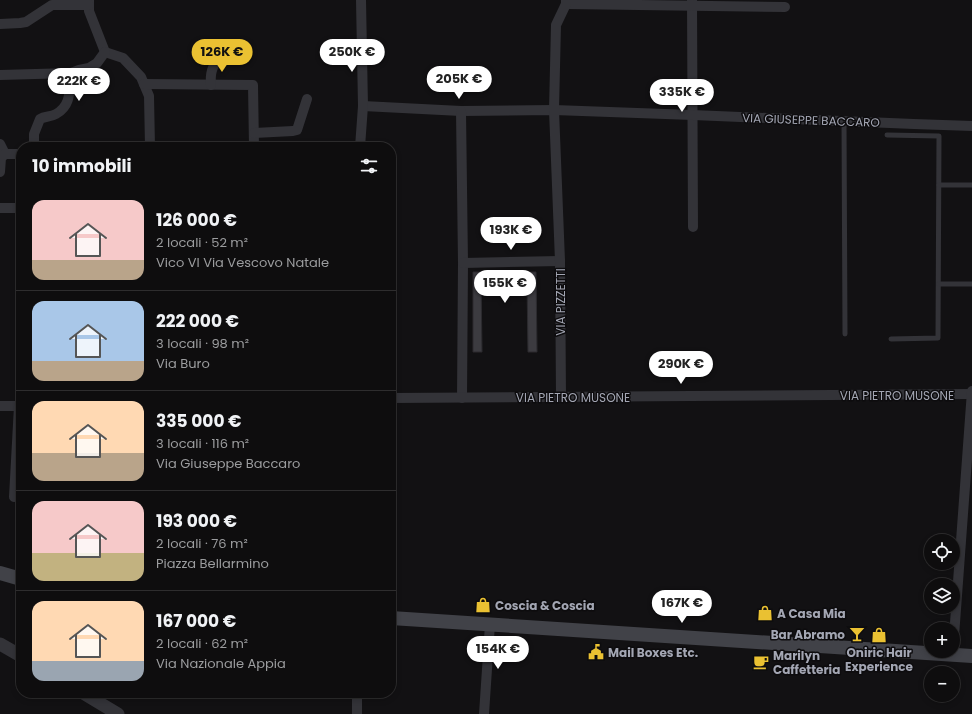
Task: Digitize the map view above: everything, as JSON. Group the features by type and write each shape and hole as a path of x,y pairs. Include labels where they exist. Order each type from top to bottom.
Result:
{"main road":[{"path":"0,573 16,578"},
{"path":"396,618 924,650"},
{"path":"960,653 972,656"}],"street":[{"path":"360,142 363,106 361,0"},
{"path":"759,7 769,0"},
{"path":"566,2 692,3 785,7"},
{"name":"VIA PIZZETTI","path":"561,397 560,261 554,110 556,25 566,2"},
{"path":"0,24 26,22 52,5 89,3 89,11 105,52"},
{"path":"692,3 693,227"},
{"path":"0,75 70,73 89,68 97,63 105,52"},
{"path":"105,52 123,58 141,77 150,96 150,142"},
{"path":"211,85 212,69 218,58"},
{"path":"34,142 34,134 40,119 54,115 66,106 68,100 70,73"},
{"path":"144,84 253,85 254,142"},
{"path":"254,133 297,130 307,99"},
{"name":"VIA GIUSEPPE BACCARO","path":"363,106 461,111 554,110 972,126"},
{"path":"461,111 463,262 462,398"},
{"path":"0,144 5,154"},
{"path":"0,172 1,158 5,154 16,154"},
{"path":"0,208 16,208"},
{"path":"463,262 560,261"},
{"name":"VIA PIETRO MUSONE","path":"396,398 972,394 972,391"},
{"path":"955,622 972,394"},
{"path":"0,406 16,406"},
{"path":"14,497 16,467"},
{"path":"484,714 490,624"},
{"path":"0,644 16,653"},
{"path":"91,698 118,714"},
{"path":"357,698 357,714"}],"lane":[{"path":"844,121 845,334"},
{"path":"887,135 939,136 938,338 891,339"},
{"path":"939,185 972,184"},
{"path":"939,284 972,284"}],"building":[{"path":"473,272 536,272 537,352 528,352 527,281 481,280 482,352 473,352"}],"place":[{"name":"Coscia & Coscia","path":"483,605"},
{"name":"A Casa Mia","path":"765,613"},
{"name":"Bar Abramo","path":"857,634"},
{"name":"Oniric Hair Experience","path":"879,635"},
{"name":"Mail Boxes Etc.","path":"596,652"},
{"name":"Marilyn Caffetteria","path":"761,662"}]}
